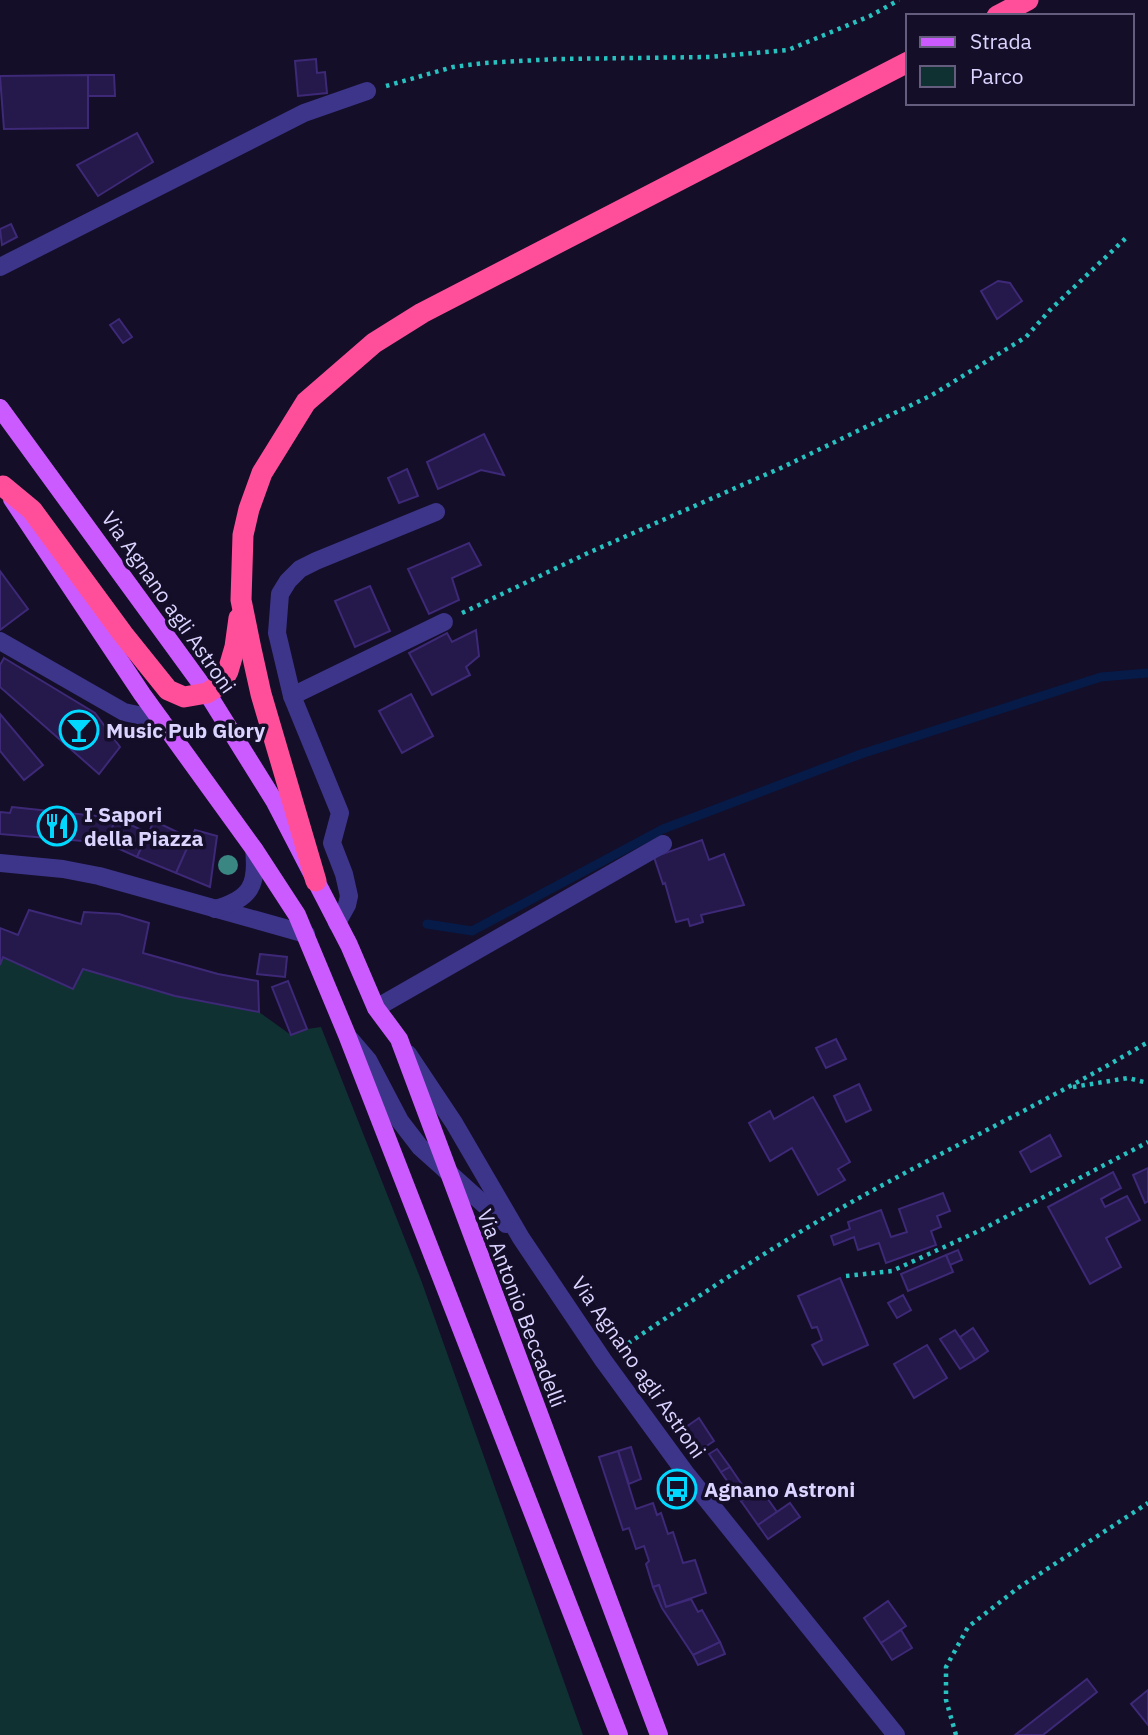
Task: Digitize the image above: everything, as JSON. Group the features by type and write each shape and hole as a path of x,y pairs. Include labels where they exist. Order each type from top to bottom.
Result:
{"highway":[{"path":"1001,14 1028,0"},
{"path":"2,484 32,510 123,634 168,690 184,697 207,693 221,684 235,647 242,600 243,536 249,509 262,473 306,402 374,343 422,313 906,63"},
{"path":"242,600 261,694 316,881"}],"main road":[{"name":"Via Agnano agli Astroni","path":"0,408 207,693 275,802 328,905"},
{"path":"2,484 160,720 254,849 297,915 348,1035 619,1735"},
{"name":"Via Antonio Beccadelli","path":"328,905 376,1008 399,1040 659,1735"},
{"path":"306,934 337,923"}],"street":[{"path":"0,267 304,113 367,91"},
{"path":"337,923 349,896 332,843 340,813 292,696 277,633 280,594 300,569 436,512"},
{"path":"292,696 444,622"},
{"path":"0,641 124,712 160,720"},
{"path":"376,1008 663,844"},
{"path":"215,909 242,898 254,884 254,849"},
{"path":"0,863 63,869 99,876 306,934"},
{"path":"348,1035 368,1060 400,1121 420,1147 521,1238"},
{"name":"Via Agnano agli Astroni","path":"399,1040 454,1123 521,1238 603,1360 696,1486 896,1735"}],"path":[{"path":"367,91 453,67 556,59 710,57 788,50 900,0"},
{"path":"444,622 588,553 783,467 932,395 1026,337 1128,236"},
{"path":"603,1360 789,1237 1092,1076 1148,1042"},
{"path":"1066,1088 1128,1078 1148,1081"},
{"path":"846,1276 892,1271 981,1230 1148,1142"},
{"path":"956,1735 946,1700 946,1667 968,1627 1029,1581 1148,1503"}],"green space":[{"path":"3,957 73,989 83,969 175,996 259,1012 291,1035 321,1027 421,1280 583,1735 0,1735 0,965"}],"building":[{"path":"316,59 317,73 325,72 327,93 298,96 295,61"},
{"path":"88,75 114,75 115,96 88,96"},
{"path":"88,75 88,128 4,129 0,76"},
{"path":"137,133 153,162 98,196 77,165"},
{"path":"11,224 17,237 2,245 0,229"},
{"path":"998,281 1010,283 1022,301 997,319 981,291"},
{"path":"119,319 132,337 123,343 110,325"},
{"path":"484,434 504,475 481,470 438,489 427,462"},
{"path":"407,469 418,496 399,503 388,478"},
{"path":"469,543 481,565 452,578 459,600 429,614 408,569"},
{"path":"0,571 28,609 0,630"},
{"path":"370,586 390,631 355,647 335,601"},
{"path":"476,630 479,656 466,667 470,675 432,695 409,653 447,633 452,642"},
{"name":"Music Pub Glory","path":"4,658 95,713 120,747 99,774 0,687 0,665"},
{"path":"411,694 433,736 402,753 379,711"},
{"path":"0,714 43,765 24,780 0,751"},
{"name":"I Sapori della Piazza","path":"12,807 116,818 106,843 0,834 0,812 10,813"},
{"path":"116,818 148,833 137,857 106,843"},
{"path":"154,821 192,839 176,873 137,857"},
{"path":"195,830 217,836 210,887 176,873"},
{"path":"702,840 709,860 724,854 744,905 701,915 703,922 690,926 688,919 676,922 654,857"},
{"path":"29,910 81,924 84,912 119,914 149,923 143,953 218,974 258,981 259,1012 175,996 83,969 73,989 3,957 0,965 0,928 18,935"},
{"path":"260,954 287,957 285,977 257,974"},
{"path":"288,981 307,1029 291,1035 272,987"},
{"path":"836,1039 846,1059 826,1068 816,1048"},
{"path":"859,1084 871,1110 846,1122 834,1096"},
{"path":"813,1097 850,1162 838,1169 845,1180 818,1195 792,1148 770,1161 749,1123 770,1111 774,1119"},
{"path":"1050,1135 1061,1156 1031,1172 1020,1152"},
{"path":"1148,1168 1148,1201 1145,1203 1133,1175"},
{"path":"1113,1172 1121,1188 1101,1199 1105,1207 1127,1196 1140,1220 1106,1238 1121,1267 1090,1284 1048,1207"},
{"path":"943,1193 950,1211 937,1216 941,1227 931,1231 936,1245 886,1263 879,1243 858,1250 854,1237 834,1245 831,1236 850,1229 848,1222 881,1210 891,1237 907,1232 899,1209"},
{"path":"958,1250 962,1260 950,1265 946,1255"},
{"path":"946,1255 953,1272 908,1291 901,1274"},
{"path":"840,1278 868,1345 823,1365 812,1345 822,1340 817,1327 812,1328 798,1296"},
{"path":"903,1295 911,1310 897,1318 888,1303"},
{"path":"973,1328 988,1351 975,1360 960,1337"},
{"path":"955,1330 975,1360 960,1369 940,1339"},
{"path":"927,1345 947,1378 914,1398 894,1364"},
{"path":"699,1418 714,1441 702,1449 686,1427"},
{"path":"631,1447 641,1479 629,1484 618,1451"},
{"path":"717,1449 730,1467 721,1472 709,1454"},
{"path":"618,1451 636,1509 653,1503 657,1515 661,1513 668,1534 673,1532 683,1563 695,1560 706,1593 666,1607 659,1585 653,1587 644,1546 636,1549 629,1528 623,1530 599,1457"},
{"path":"730,1467 749,1495 741,1501 721,1472"},
{"path":"760,1488 777,1512 758,1525 741,1501"},
{"path":"790,1503 800,1517 768,1539 758,1525"},
{"path":"659,1585 666,1607 691,1599 698,1612 702,1610 720,1642 693,1655 662,1608 653,1587"},
{"path":"888,1601 906,1626 881,1643 864,1618"},
{"path":"901,1630 912,1648 892,1660 881,1643"},
{"path":"720,1642 725,1654 698,1665 693,1655"},
{"path":"1087,1679 1097,1692 1043,1735 1015,1735"},
{"path":"1148,1690 1148,1725 1131,1704"}],"waterway":[{"path":"427,924 472,931 663,829 861,754 1101,677 1148,673"}],"place":[{"name":"Music Pub Glory","path":"79,730"},
{"name":"I Sapori della Piazza","path":"57,826"},
{"name":"Agnano Astroni","path":"677,1489"}]}
